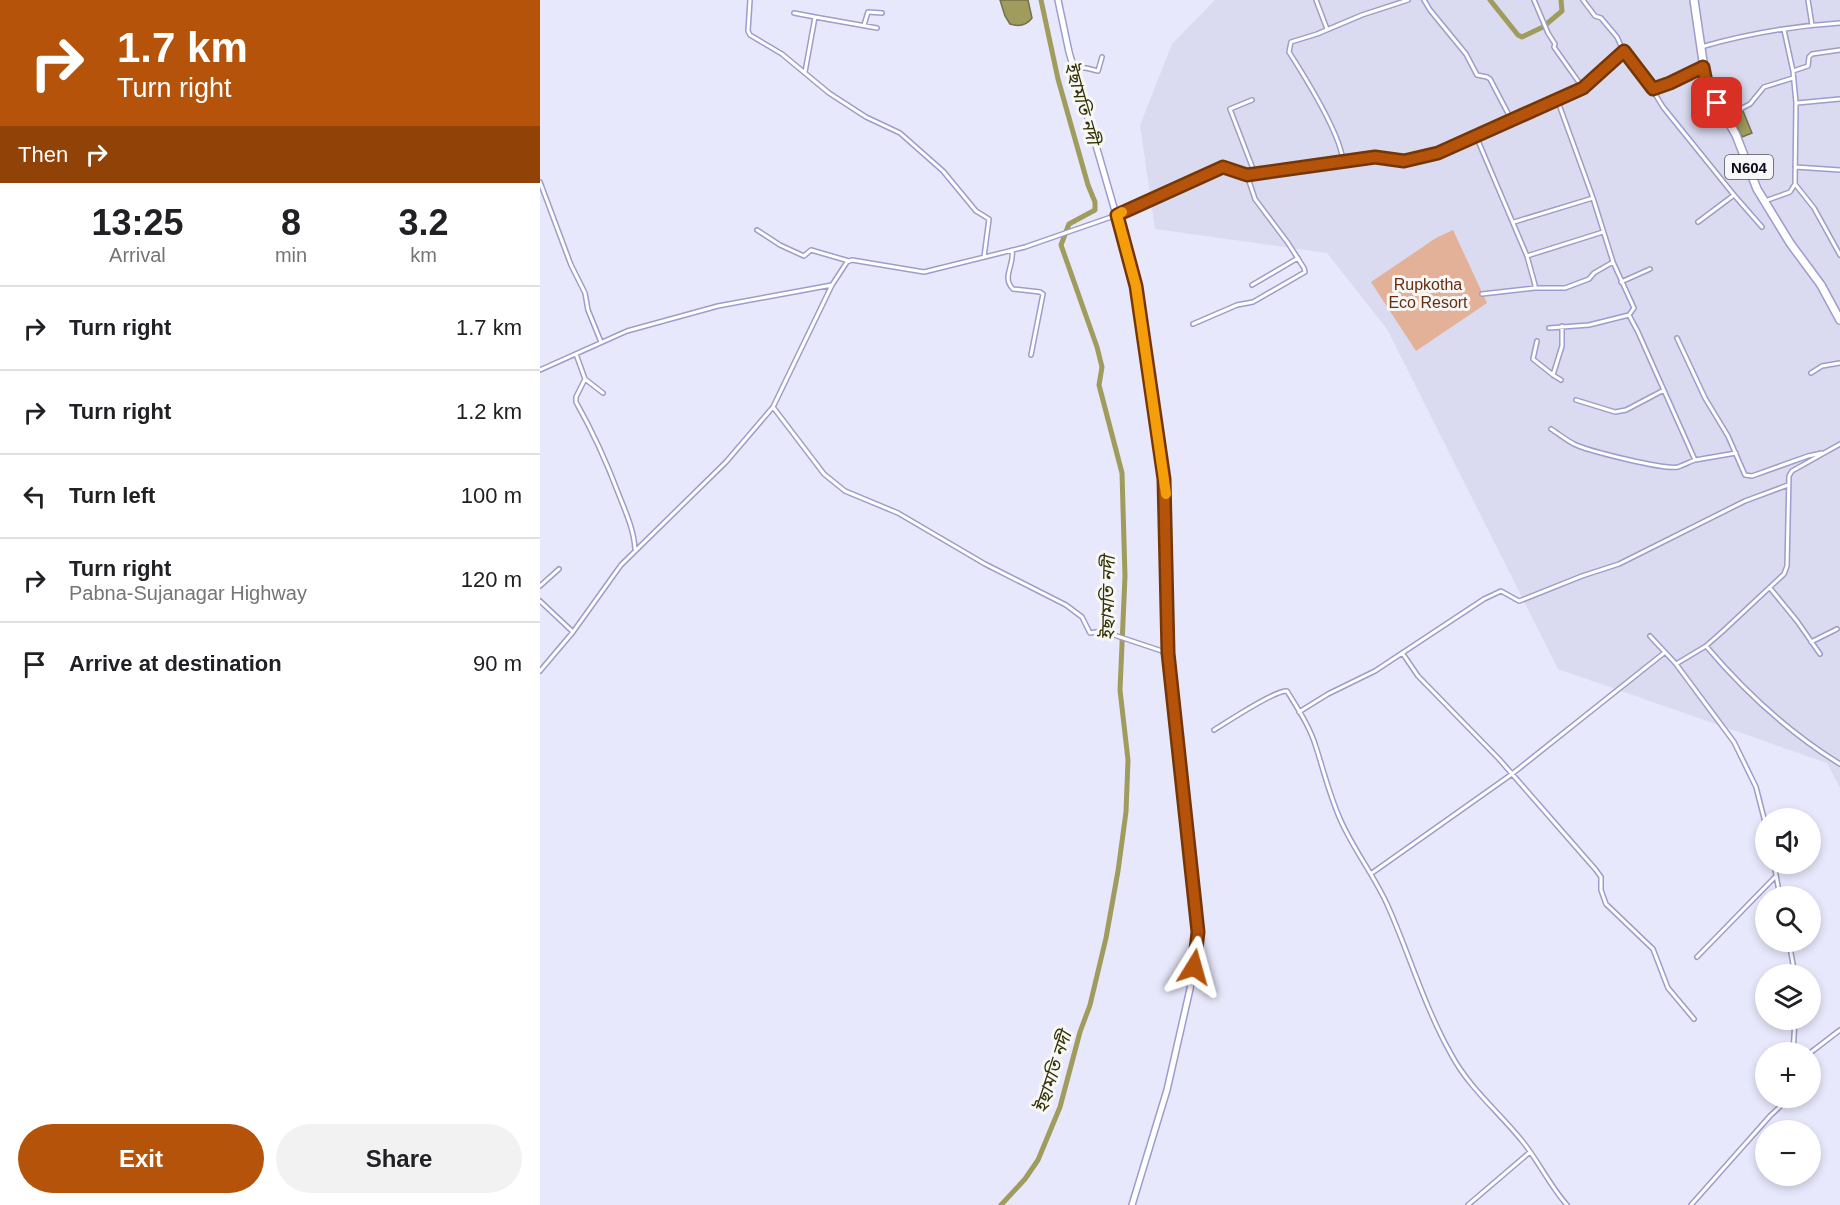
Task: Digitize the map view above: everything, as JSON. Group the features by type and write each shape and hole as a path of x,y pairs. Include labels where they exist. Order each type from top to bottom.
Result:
{"highway":[{"name":"N604","path":"1694,0 1706,82 1736,135 1757,189 1790,243 1821,285 1840,320"}],"main road":[{"path":"1058,0 1074,68 1136,286 1164,472 1168,653 1198,932 1198,945 1167,1090 1132,1205"}],"street":[{"path":"750,0 749,34 782,54 829,93 866,117 900,133 943,171 976,211 989,220 984,257"},
{"path":"1316,0 1327,30"},
{"path":"1343,161 1336,137 1289,50 1294,41 1408,0"},
{"path":"1424,0 1466,54 1477,75 1487,76 1490,79 1511,120"},
{"path":"1534,0 1555,44 1557,54 1583,88"},
{"path":"1583,0 1617,38 1663,107 1762,226"},
{"path":"1808,0 1812,25"},
{"path":"864,25 868,12 882,14"},
{"path":"794,13 877,28"},
{"path":"805,72 815,17"},
{"path":"1701,47 1735,37 1840,23"},
{"path":"1765,201 1790,192 1795,184 1796,103 1793,71 1784,30"},
{"path":"1793,71 1808,66 1809,57 1812,54 1840,50"},
{"path":"757,230 804,256 812,250 849,261 856,260 919,272 1025,247 1084,227 1117,215 1223,167 1247,175 1375,157 1404,161 1438,153 1583,88 1624,51"},
{"path":"1074,68 1098,71 1102,57"},
{"path":"1653,89 1703,67"},
{"path":"1725,117 1750,104 1759,90 1764,87 1793,78"},
{"path":"1549,328 1588,325 1629,315 1634,309 1613,262 1593,198 1557,99"},
{"path":"1796,103 1840,99"},
{"path":"1252,100 1230,109 1255,174"},
{"path":"1476,136 1527,256 1535,288"},
{"path":"1795,167 1840,170"},
{"path":"1193,324 1237,305 1253,302 1304,273 1305,270 1298,258 1253,195 1247,175"},
{"path":"540,182 571,265 585,293 588,310 601,342"},
{"path":"1795,184 1814,208 1840,255"},
{"path":"1698,222 1734,195"},
{"path":"1513,222 1593,198"},
{"path":"1527,256 1603,232"},
{"path":"1834,246 1840,241"},
{"path":"1012,250 1013,261 1007,278 1010,286 1013,289 1042,294 1031,355"},
{"path":"1252,285 1298,258"},
{"path":"540,671 573,632 621,564 726,462 773,406 832,285 849,261"},
{"path":"1482,294 1535,288 1565,288 1589,279 1594,273 1613,262"},
{"path":"1621,282 1650,269"},
{"path":"540,370 627,331 718,306 832,285"},
{"path":"1629,315 1695,460"},
{"path":"1553,375 1562,346 1562,326"},
{"path":"1677,338 1705,398 1728,436 1745,475 1749,477 1808,456 1824,453"},
{"path":"1537,341 1533,359 1561,380"},
{"path":"576,354 585,379 603,393"},
{"path":"1811,373 1822,366 1840,363"},
{"path":"585,379 576,402 597,441 617,489 634,533 636,550"},
{"path":"1576,400 1615,412 1626,410 1664,390"},
{"path":"773,406 824,474 845,491 898,513 985,564 1066,605 1082,617 1090,633 1102,631 1168,653"},
{"path":"1551,429 1574,444 1623,459 1670,467 1679,467 1685,462 1736,453"},
{"path":"1676,664 1706,646 1784,574 1787,566 1789,476 1792,471 1840,444"},
{"path":"1299,712 1403,654 1476,604 1498,592 1506,592 1517,600 1522,600 1619,564 1745,501 1788,485"},
{"path":"540,586 559,569"},
{"path":"1770,588 1820,654"},
{"path":"540,601 573,632"},
{"path":"1811,642 1837,629"},
{"path":"1650,636 1664,653 1668,654 1726,730 1756,787 1761,808"},
{"path":"1706,646 1748,692 1793,733 1840,764"},
{"path":"1372,873 1512,774 1664,653"},
{"path":"1403,654 1418,676 1512,774 1596,870 1600,877 1601,890 1606,904 1653,950 1668,988 1694,1019"},
{"path":"1214,730 1285,690 1316,746 1340,819 1357,855 1372,873 1388,906 1428,1008 1452,1057 1530,1152 1567,1205"},
{"path":"1776,876 1778,886"},
{"path":"1697,957 1776,876"},
{"path":"1821,1045 1840,1030"},
{"path":"1691,1205 1778,1108"},
{"path":"1468,1205 1530,1152"}],"shaded area":[{"path":"1000,0 1028,0 1032,18 1022,25 1010,24"},
{"path":"1215,0 1840,0 1840,788 1827,763 1558,669 1387,329 1327,253 1155,229 1140,125 1172,44"},
{"path":"1743,111 1752,133 1742,137 1732,116"}],"green space":[{"name":"Rupkotha Eco Resort","path":"1453,230 1487,303 1416,351 1371,282 1436,238"}],"waterway":[{"name":"ইছামতি নদী","path":"1001,1205 1025,1179 1038,1160 1060,1107 1080,1032 1090,1005 1106,938 1118,871 1126,812 1128,760 1120,690 1125,576 1122,473 1099,385 1102,367 1097,347 1061,245 1069,224 1095,210 1095,202 1088,185 1058,79 1041,0"},
{"name":"ইছামতি নদী","path":"1490,0 1522,37 1543,27 1562,11 1561,0"}],"slow traffic":[{"path":"1122,212 1117,215 1136,286 1166,494"}],"route":[{"path":"1194,967 1198,932 1166,626 1164,479 1136,286 1117,215 1226,166 1247,175 1375,157 1404,161 1438,153 1583,88 1624,51 1653,89 1703,67 1706,82 1717,103"}]}
